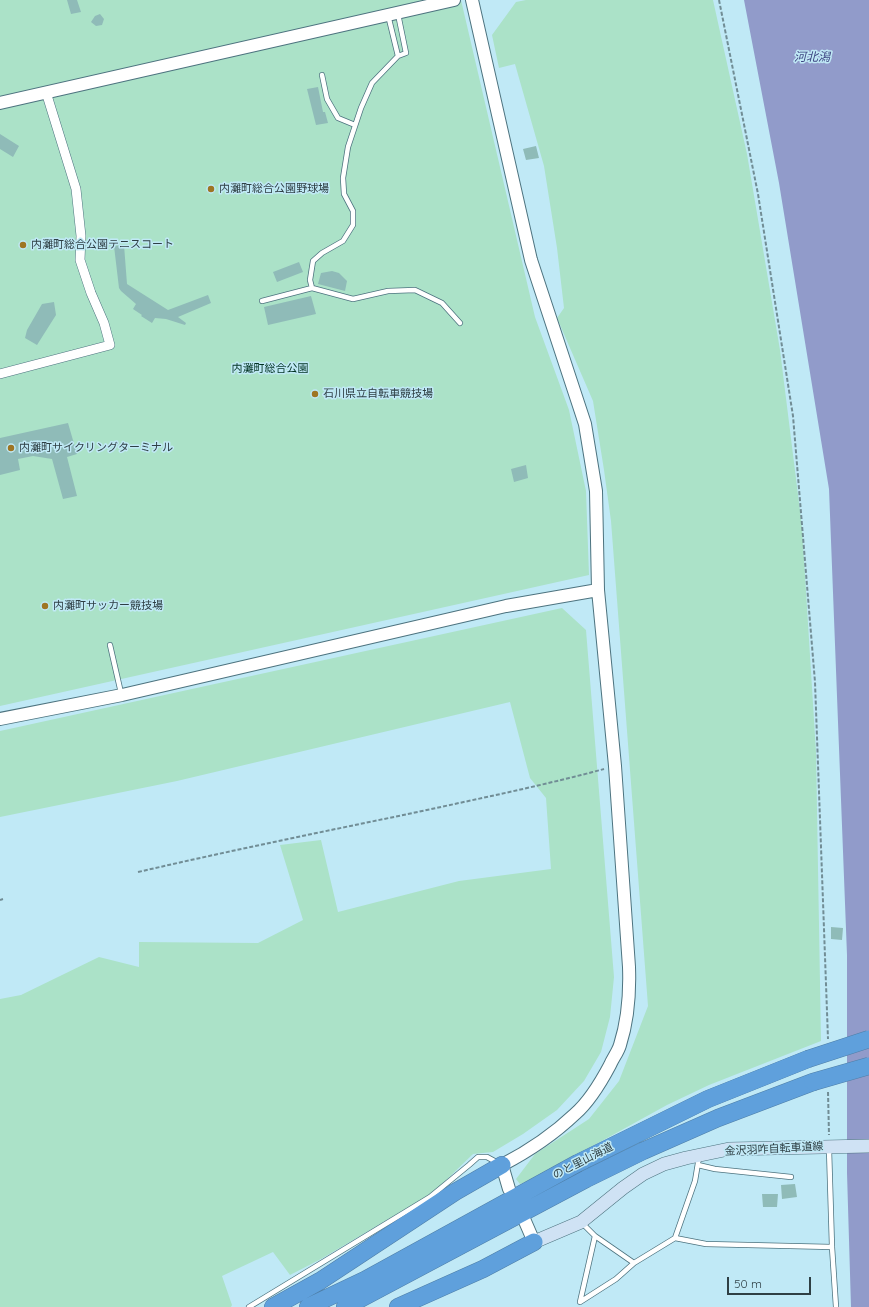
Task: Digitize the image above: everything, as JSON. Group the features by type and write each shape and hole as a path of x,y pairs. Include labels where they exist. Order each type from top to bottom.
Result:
{"highway":[{"name":"のと里山海道","path":"308,1307 364,1280 571,1167 708,1099 808,1059 869,1039"},
{"name":"のと里山海道","path":"345,1307 586,1179 643,1151 718,1118 813,1082 869,1066"},
{"path":"273,1307 320,1281 455,1192 502,1165"},
{"path":"398,1307 483,1269 534,1242"}],"main road":[{"name":"金沢羽咋自転車道線","path":"534,1242 581,1222 643,1174 664,1164 699,1160 729,1149 869,1146"}],"street":[{"path":"0,103 454,0"},
{"path":"472,0 531,260 585,424 596,490 598,590 615,766 630,993 627,1018 620,1047 597,1087 575,1114 555,1131 502,1165 509,1189"},
{"path":"0,374 110,345 104,323 91,293 80,260 81,236 76,189 46,92"},
{"path":"0,719 122,695 506,606 598,590"},
{"path":"524,1219 534,1242"}],"lane":[{"path":"393,14 398,56"},
{"path":"312,288 310,280 313,260 343,241 353,225 353,211 344,194 342,178 348,147 360,108 372,83 398,56 406,53 393,14"},
{"path":"322,75 327,99 338,118 355,125"},
{"path":"262,301 312,288 353,299 388,291 415,290 442,303 460,323"},
{"path":"110,645 122,695"},
{"path":"829,1146 832,1247 836,1307"},
{"path":"249,1307 430,1197 478,1157 488,1157 502,1165"},
{"path":"580,1304 616,1279 634,1263 675,1238 695,1181 699,1160 715,1169 791,1177"},
{"path":"581,1222 595,1236 634,1263"},
{"path":"580,1304 595,1236"},
{"path":"675,1238 706,1244 832,1247"}],"path":[{"path":"719,0 758,194 793,416 815,682 828,1045"},
{"path":"138,872 227,851 318,834 521,790 615,766"},
{"path":"0,900 4,899"},
{"path":"828,1092 829,1146"}],"green space":[{"name":"内灘町総合公園","path":"0,0 461,0 535,317 569,410 586,491 589,575 0,706"},
{"path":"526,0 713,0 747,154 780,350 802,527 816,752 821,1041 709,1085 667,1105 531,1180 520,1184 516,1179 535,1154 589,1119 619,1081 648,1006 611,521 593,401 557,318 564,308 557,248 544,166 515,64 499,68 492,35 516,2"},
{"path":"562,608 586,630 614,977 610,1017 601,1052 584,1081 557,1110 523,1134 493,1152 473,1154 434,1192 321,1259 290,1275 273,1252 222,1276 232,1305 231,1307 0,1307 0,999 21,995 99,957 139,967 139,942 258,943 303,920 280,845 321,840 338,912 459,881 551,869 546,798 530,778 510,702 177,781 0,817 0,731"}],"water":[{"name":"河北潟","path":"744,0 869,0 869,1307 851,1307 847,1173 847,955 829,489 779,183"}],"building":[{"path":"67,0 77,0 81,12 71,14"},
{"path":"100,14 104,19 102,25 96,26 91,22 95,16"},
{"path":"318,87 323,112 325,112 328,123 316,125 307,89"},
{"path":"0,134 19,146 13,157 0,149"},
{"path":"536,146 539,158 526,160 523,149"},
{"path":"124,245 127,284 168,310 208,295 211,303 178,317 186,323 185,325 166,319 155,318 152,323 141,316 142,315 133,309 136,304 119,288 114,246"},
{"path":"299,262 303,272 277,282 273,272"},
{"path":"332,271 339,273 347,281 345,291 318,284 321,273"},
{"path":"311,296 316,314 268,325 264,307"},
{"path":"54,302 56,315 37,345 25,338 27,330 42,304"},
{"path":"68,423 77,454 67,457 77,496 63,499 52,459 33,456 18,459 20,470 0,475 0,438"},
{"path":"526,465 528,478 514,482 511,469"},
{"path":"831,927 843,928 842,940 831,939"},
{"path":"795,1184 797,1197 782,1199 781,1185"},
{"path":"762,1194 778,1194 777,1207 763,1207"}],"place":[{"name":"内灘町総合公園野球場","path":"211,189"},
{"name":"内灘町総合公園テニスコート","path":"23,245"},
{"name":"石川県立自転車競技場","path":"315,394"},
{"name":"内灘町サイクリングターミナル","path":"11,448"},
{"name":"内灘町サッカー競技場","path":"45,606"}]}
